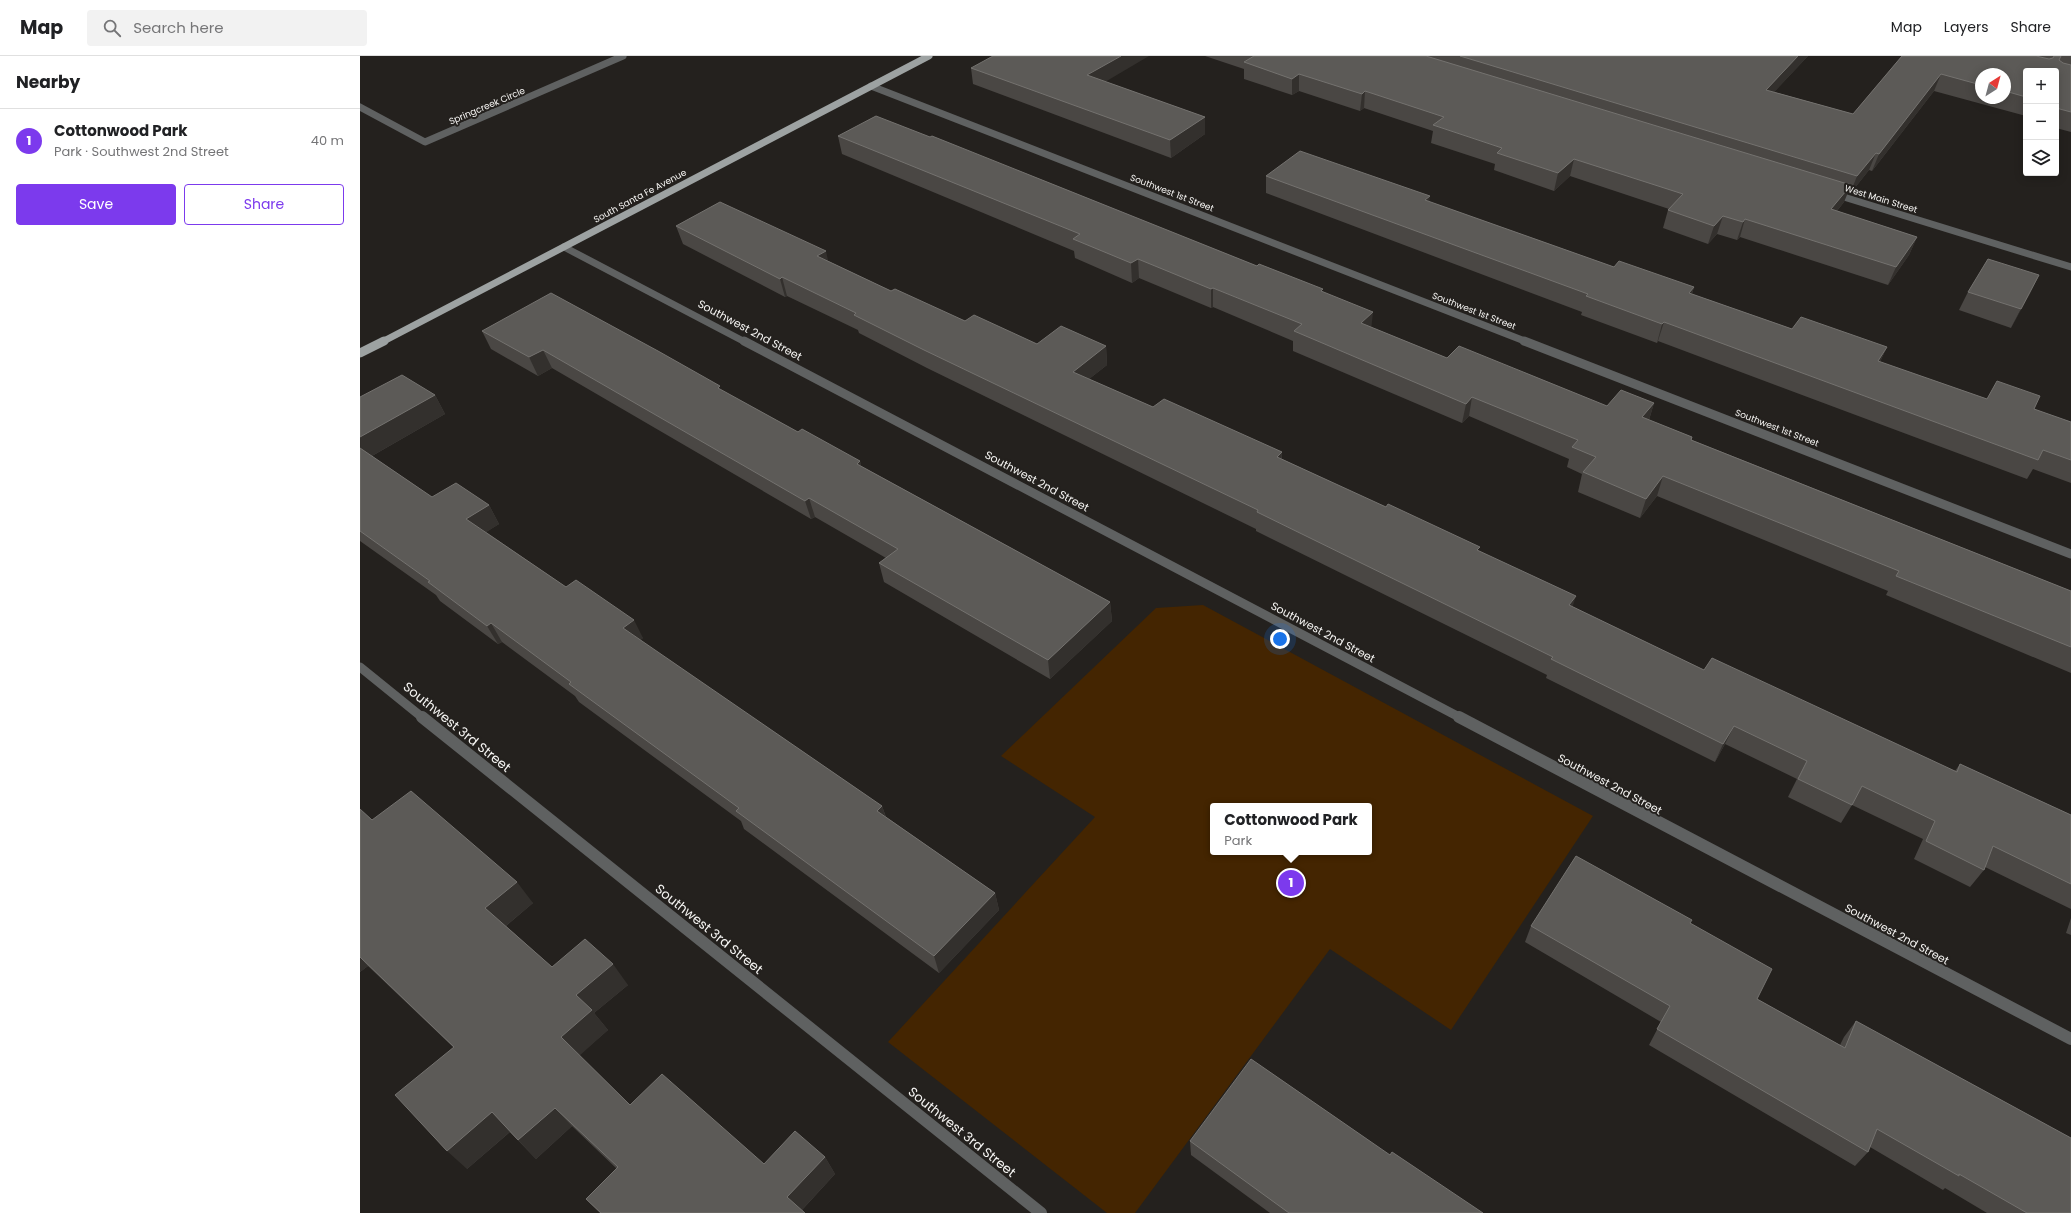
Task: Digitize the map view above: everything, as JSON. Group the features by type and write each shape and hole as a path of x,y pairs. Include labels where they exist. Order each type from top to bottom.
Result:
{"main road":[{"name":"South Santa Fe Avenue","path":"360,353 929,56"}],"street":[{"name":"Springcreek Circle","path":"360,107 425,142 623,56"},
{"name":"Southwest 1st Street","path":"871,86 2071,554"},
{"name":"West Main Street","path":"1828,192 2071,267"},
{"name":"Southwest 2nd Street","path":"564,247 2071,1039"},
{"name":"Southwest 3rd Street","path":"360,667 1041,1213"}],"shaded area":[{"path":"1203,605 1593,816 1451,1030 1330,949 1135,1213 1107,1213 888,1042 1095,817 1001,756 1156,608"}],"building":[{"path":"993,56 1121,56 1087,75 1205,117 1170,140 971,68"},
{"path":"1254,56 1426,56 1851,185 1831,209 1917,237 1896,267 1745,219 1743,222 1723,216 1714,226 1668,210 1683,194 1574,159 1558,173 1497,153 1502,148 1433,125 1444,117 1365,91 1362,94 1299,74 1292,79 1244,62"},
{"path":"1460,56 1798,56 1766,90 1853,114 1902,56 2036,56 2049,59 2053,58 2054,56 2061,56 2059,60 2063,63 2071,65 2071,112 2059,109 2059,68 2023,68 2023,96 2011,93 2011,68 1975,68 1975,83 1941,74 1879,154 1876,153 1857,176"},
{"path":"876,116 930,137 932,136 1257,266 1259,264 1323,289 1321,291 1373,312 1361,323 1447,358 1459,346 1607,406 1621,390 1654,403 1642,417 1692,437 1691,440 2071,591 2071,647 1896,576 1899,571 1663,476 1646,499 1583,472 1596,457 1572,447 1578,440 1472,397 1466,404 1294,331 1302,324 1138,259 1131,263 1073,239 1080,234 838,136"},
{"path":"1300,151 1430,196 1425,200 1614,267 1619,261 1694,287 1689,293 1792,329 1801,317 1887,347 1878,361 1987,399 1997,381 2040,396 2034,409 2071,422 2071,460 2043,450 2038,460 1664,322 1662,324 1586,296 1588,294 1266,176"},
{"path":"720,202 826,251 817,256 891,291 895,289 965,321 974,315 1037,344 1061,326 1106,346 1073,372 1153,407 1164,399 1282,452 1277,457 1386,507 1388,504 1480,547 1477,550 1576,596 1569,605 1704,670 1712,658 1957,772 1960,764 2071,815 2071,884 1993,846 1984,870 1926,841 1935,821 1862,786 1852,805 1798,779 1807,761 1734,726 1723,744 1551,659 1553,657 1257,512 1258,510 924,350 854,315 856,313 782,277 780,279 676,226"},
{"path":"1988,259 2039,275 2021,309 1968,292"},
{"path":"551,293 658,351 720,386 718,388 798,432 802,429 860,461 857,464 1110,602 1048,660 879,563 898,549 809,498 805,501 543,350 529,357 482,331"},
{"path":"402,375 435,395 360,437 360,397"},
{"path":"360,448 432,497 456,483 489,505 466,519 566,587 576,580 634,620 623,628 882,806 877,811 995,893 934,956 736,811 739,808 569,684 571,682 491,623 487,626 428,582 430,581 360,531"},
{"path":"411,791 517,882 485,908 552,967 585,939 613,964 576,995 592,1010 561,1037 630,1105 662,1074 764,1164 795,1131 825,1157 787,1197 805,1213 601,1213 586,1199 618,1167 555,1108 518,1140 492,1112 447,1151 395,1095 454,1047 360,957 360,809 372,820"},
{"path":"1576,856 1692,920 1690,923 1772,969 1757,999 1845,1048 1856,1021 2071,1138 2071,1213 2027,1213 1877,1129 1868,1152 1657,1029 1670,1006 1531,926"},
{"path":"1251,1059 1390,1155 1392,1152 1483,1213 1289,1213 1190,1141"}],"place":[{"name":"Cottonwood Park","path":"1291,883"}]}
